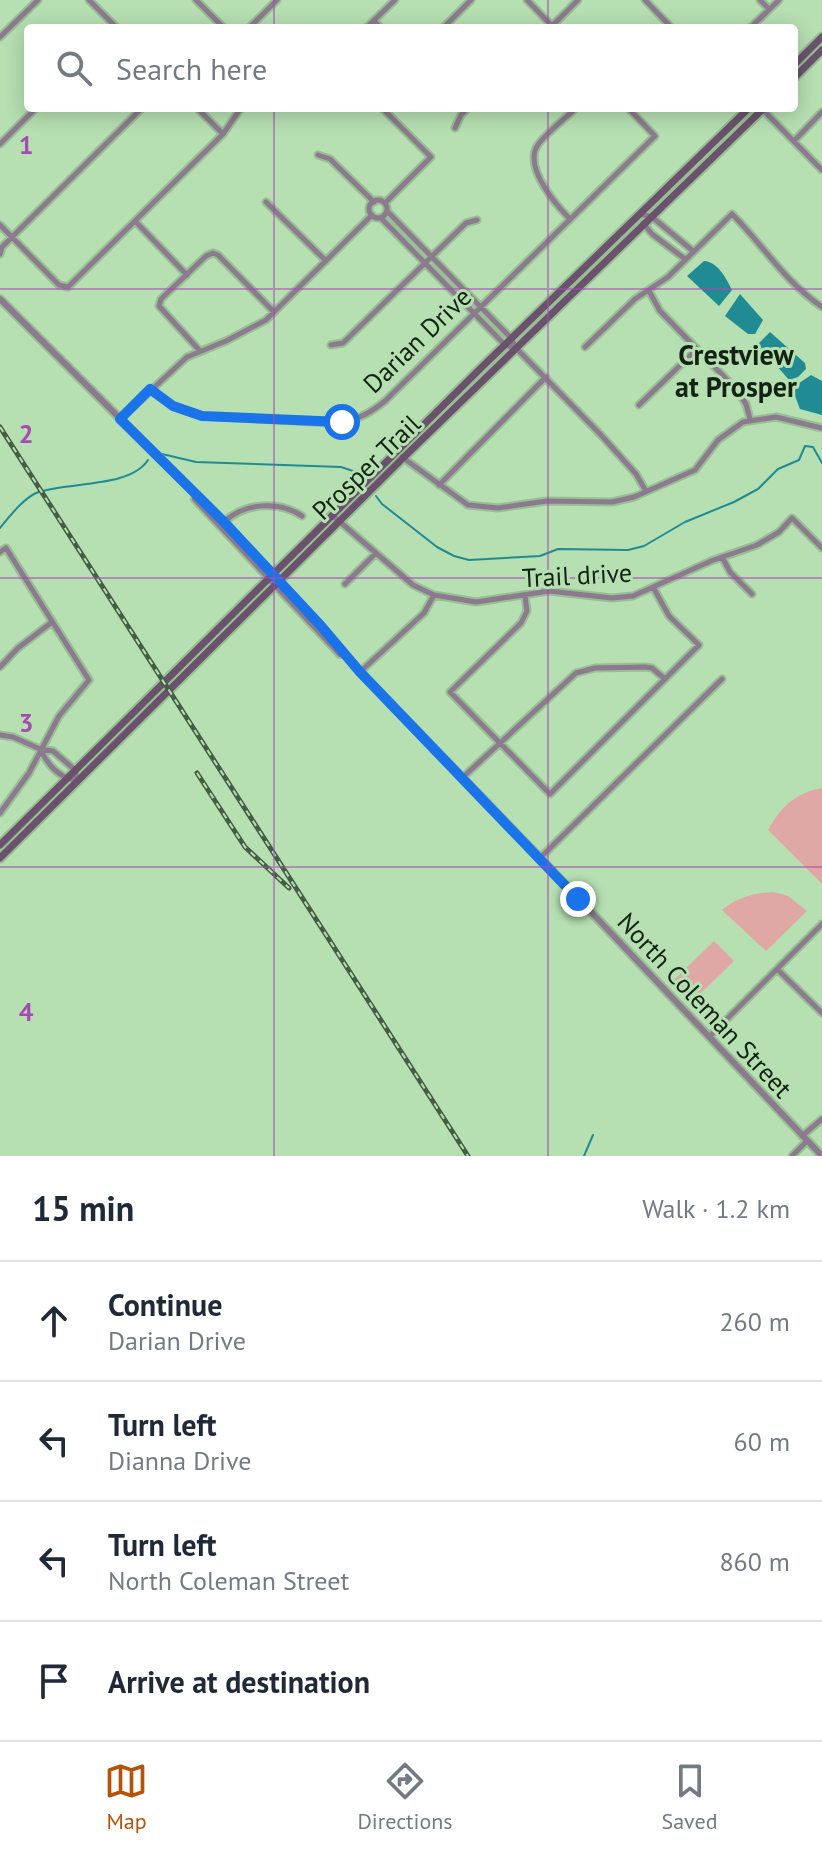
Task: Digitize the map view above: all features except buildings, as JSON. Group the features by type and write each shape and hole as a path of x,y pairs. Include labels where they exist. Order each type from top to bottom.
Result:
{"main road":[{"path":"798,61 822,37"},
{"path":"798,74 822,50"},
{"name":"Prosper Trail","path":"0,858 274,579 332,515 745,112"},
{"name":"Prosper Trail","path":"0,845 274,579 339,521 759,112"}],"street":[{"path":"0,37 38,0"},
{"path":"89,0 112,24"},
{"path":"196,0 220,24"},
{"path":"253,24 277,0"},
{"path":"371,24 395,0"},
{"path":"447,24 471,0"},
{"path":"527,0 549,24"},
{"path":"555,24 578,0"},
{"path":"645,0 668,24"},
{"path":"760,0 769,9"},
{"path":"754,24 779,0"},
{"path":"374,21 377,24"},
{"path":"0,144 32,112"},
{"path":"1,250 138,112"},
{"path":"201,112 223,134"},
{"path":"0,225 65,288 223,134 238,112"},
{"path":"385,203 431,157 386,112"},
{"path":"455,128 464,112"},
{"path":"570,219 553,202 535,162 536,149 572,112"},
{"name":"Darian Drive","path":"150,389 173,406 202,416 331,423 368,413 385,401 655,136 632,112"},
{"path":"765,112 822,170"},
{"path":"794,141 822,112"},
{"path":"318,155 330,159 374,202"},
{"path":"372,215 370,210 374,202 379,200 385,203 387,211 481,307 508,341"},
{"path":"266,202 326,261"},
{"path":"381,218 387,211"},
{"path":"640,214 652,217 693,251"},
{"path":"640,214 644,225 685,259"},
{"path":"585,347 732,214 795,286 822,307"},
{"path":"372,215 381,218 475,313 546,377 636,474 646,491"},
{"path":"120,419 177,364 253,328 274,312 372,215"},
{"path":"331,345 343,343 466,223 477,220"},
{"path":"135,221 187,275"},
{"path":"671,248 678,238"},
{"path":"200,351 159,306 161,299 213,253 274,312"},
{"path":"649,291 660,311 736,389 746,404 750,419"},
{"name":"North Coleman Street","path":"0,299 191,492 822,1156"},
{"path":"639,405 697,349"},
{"path":"439,485 546,377"},
{"path":"397,451 468,505 498,508 557,500 612,502 695,470 724,433 750,419 785,418 822,428"},
{"name":"North Coleman Street","path":"191,492 224,522 274,579"},
{"path":"224,522 238,510 251,507 289,509 302,516"},
{"name":"Trail drive","path":"332,515 400,576 434,595 476,602 549,591 612,598 633,596 757,545 779,532 792,518 822,548"},
{"path":"0,552 6,548 89,680 66,706 22,784 0,813"},
{"path":"345,584 376,553"},
{"path":"722,557 730,572 752,594"},
{"path":"525,596 527,611 521,623 450,692 550,794 699,645 669,616 653,587"},
{"path":"360,672 424,613 434,595"},
{"path":"0,667 18,648 52,622"},
{"path":"462,778 576,673 595,668 645,667 652,668 665,679"},
{"path":"540,858 722,679"},
{"path":"0,735 53,751 75,770 77,780 65,779 46,761 40,749"},
{"path":"708,1038 822,924"},
{"path":"777,969 821,1014"},
{"path":"792,1156 822,1119"}],"shaded area":[{"path":"822,788 822,884 768,830 790,802 804,793"},
{"path":"774,892 788,896 807,911 766,951 722,910 746,896"},
{"path":"714,941 734,961 694,1000 674,980"}],"water":[{"path":"704,261 717,267 732,290 719,306 687,276"},
{"path":"740,294 763,320 755,334 748,334 725,316"},
{"path":"770,332 805,363 806,369 798,377 789,380 758,344"},
{"path":"811,375 822,381 822,415 800,409 792,388"}],"waterway":[{"path":"376,496 437,547 469,560 540,556 558,549 628,550 644,546 685,522 758,489 778,469 799,460 805,446 813,447 822,463"},
{"path":"162,454 196,462 341,467 353,471 360,478"},
{"path":"0,528 21,504 36,493 127,476 148,460"},
{"path":"584,1156 593,1135"}],"railway":[{"path":"0,427 468,1156"},
{"path":"197,773 245,847 289,888"}],"district":[{"name":"Crestview at Prosper","path":"736,370"}],"route":[{"path":"342,422 202,416 173,406 150,389 120,419 224,522 360,672 578,899"}]}
